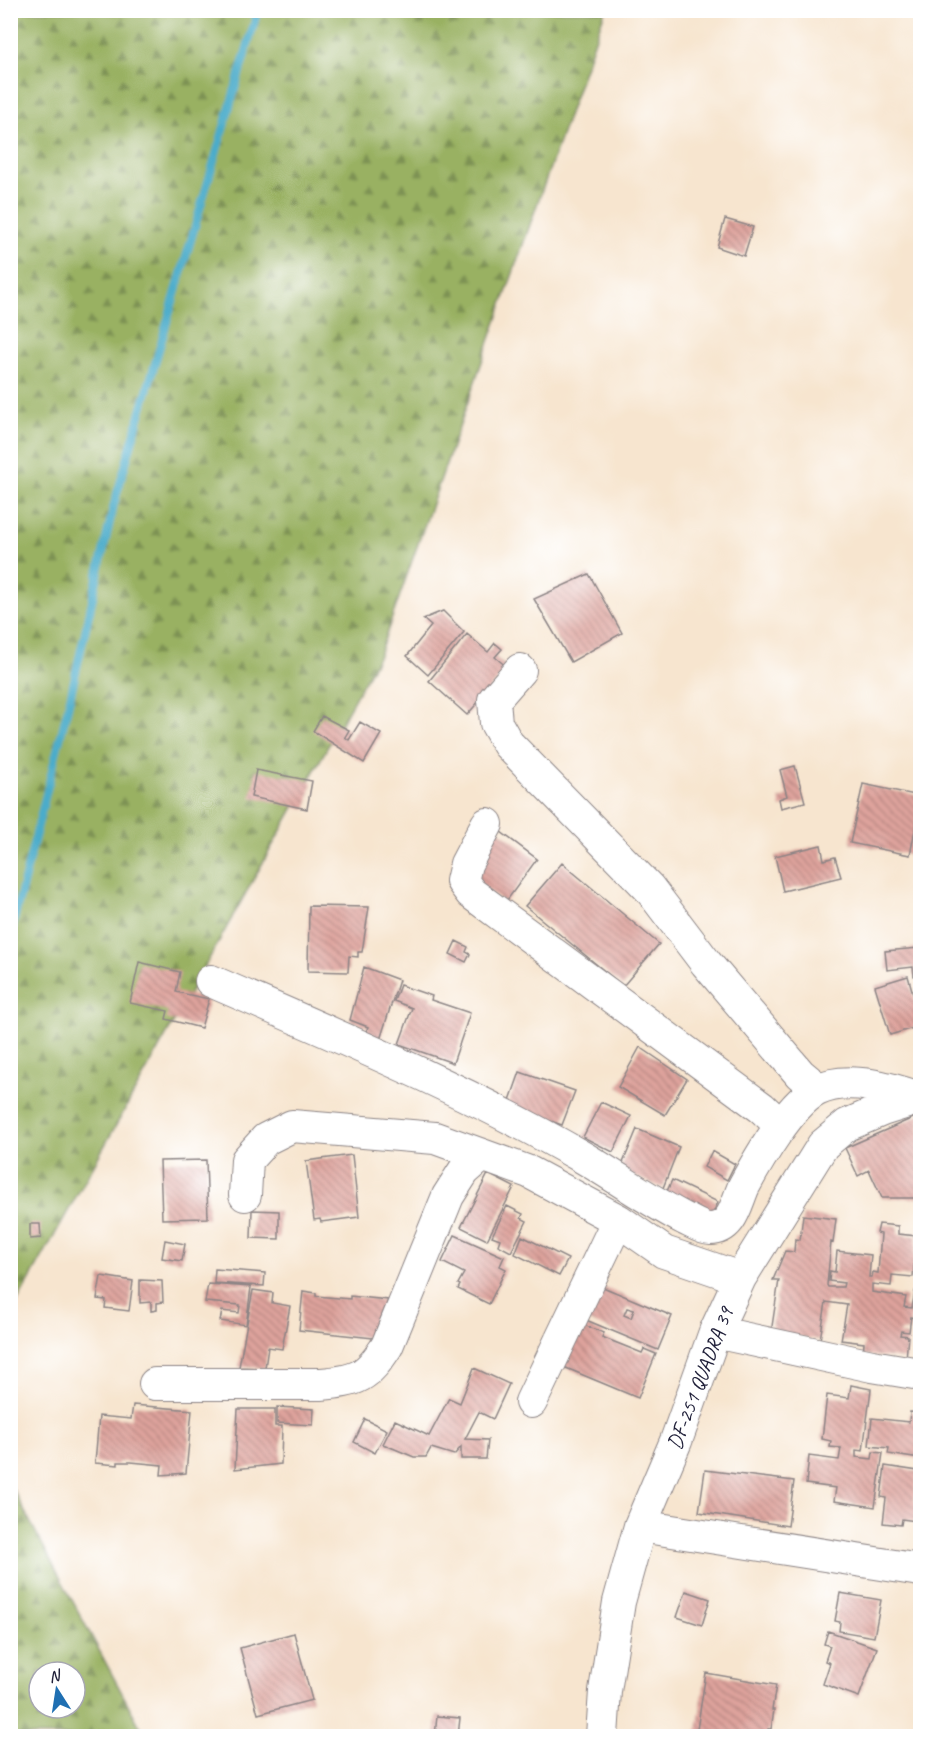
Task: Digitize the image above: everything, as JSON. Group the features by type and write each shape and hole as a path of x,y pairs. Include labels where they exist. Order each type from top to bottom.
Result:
{"street":[{"path":"520,670 494,700 496,723 508,744 649,888 706,963 800,1074 818,1089"},
{"path":"488,824 466,864 462,881 471,893 762,1108 781,1126"},
{"path":"211,981 406,1067 551,1140 659,1205 707,1229 719,1228 731,1217 744,1186 781,1126 801,1102 818,1089 841,1084 857,1084 886,1087 920,1098"},
{"name":"DF-251 QUADRA 39","path":"602,1737 605,1691 619,1602 640,1526 676,1441 715,1332 740,1278 823,1145 847,1125 882,1110 920,1098"},
{"path":"245,1195 248,1160 267,1139 292,1126 435,1138 529,1173 618,1220 664,1252 740,1278"},
{"path":"155,1384 347,1382 372,1368 387,1346 448,1196 464,1172 482,1155"},
{"path":"531,1402 618,1220"},
{"path":"715,1332 872,1366 921,1374"},
{"path":"640,1526 921,1570"}],"green space":[{"path":"11,11 605,11 379,655 11,1313"},
{"path":"10,1486 11,1486 145,1736 11,1736"}],"building":[{"path":"725,219 753,227 744,256 717,247"},
{"path":"589,574 622,633 571,662 534,599"},
{"path":"443,611 464,632 428,675 407,656 431,626 423,619"},
{"path":"467,634 488,652 495,643 502,649 495,657 508,668 467,715 429,681"},
{"path":"322,716 349,730 345,737 349,740 360,722 381,734 364,763 313,731"},
{"path":"795,766 805,802 781,808 779,799 787,796 780,770"},
{"path":"256,770 312,781 307,809 251,797"},
{"path":"863,784 920,796 910,855 850,843"},
{"path":"493,826 537,859 505,903 461,870"},
{"path":"821,845 824,860 835,857 841,877 783,891 775,856"},
{"path":"562,863 659,944 623,986 525,906"},
{"path":"309,906 369,907 362,952 358,952 358,957 349,956 348,972 308,971"},
{"path":"456,941 468,947 466,952 470,954 466,962 450,954"},
{"path":"919,948 920,975 914,976 913,967 887,970 885,951"},
{"path":"139,962 180,972 176,992 209,999 201,1028 166,1019 168,1011 130,1003"},
{"path":"364,967 399,980 380,1040 365,1034 368,1027 350,1020"},
{"path":"908,976 920,1018 920,1026 890,1035 875,986"},
{"path":"400,985 432,996 431,1000 470,1013 453,1063 399,1044 412,1008 394,1001"},
{"path":"640,1047 687,1079 665,1115 618,1087"},
{"path":"520,1072 575,1091 562,1125 508,1106"},
{"path":"601,1102 631,1116 613,1152 583,1137"},
{"path":"920,1115 920,1198 882,1198 869,1170 858,1176 845,1148"},
{"path":"637,1129 679,1147 663,1188 620,1170"},
{"path":"712,1151 735,1164 727,1180 704,1167"},
{"path":"352,1155 359,1217 321,1222 320,1219 314,1220 306,1161"},
{"path":"206,1160 208,1218 162,1219 160,1161"},
{"path":"488,1174 514,1187 487,1240 461,1227"},
{"path":"672,1180 718,1202 710,1220 664,1198"},
{"path":"507,1206 523,1214 521,1218 527,1221 511,1252 498,1245 500,1239 492,1236"},
{"path":"252,1210 279,1211 279,1239 251,1238"},
{"path":"803,1215 836,1219 833,1243 831,1242 828,1287 843,1287 844,1283 829,1281 830,1271 835,1272 837,1251 871,1255 869,1277 872,1277 873,1272 878,1273 881,1234 877,1233 879,1224 898,1226 898,1234 917,1236 913,1277 892,1275 891,1286 872,1284 872,1292 906,1297 904,1307 912,1308 920,1272 920,1319 911,1317 909,1332 901,1331 900,1335 908,1336 906,1359 863,1355 864,1343 841,1340 847,1305 826,1302 820,1340 771,1333 779,1280 773,1280 785,1251 794,1252 795,1239 800,1240"},
{"path":"30,1224 40,1224 41,1238 30,1239"},
{"path":"455,1235 504,1257 500,1266 506,1269 489,1304 458,1289 464,1273 442,1262"},
{"path":"522,1236 568,1259 559,1276 515,1254"},
{"path":"165,1240 185,1244 182,1261 162,1258"},
{"path":"215,1269 265,1273 264,1286 214,1283"},
{"path":"101,1276 133,1281 129,1311 105,1308 106,1300 97,1299"},
{"path":"140,1280 162,1281 163,1302 157,1303 157,1310 151,1311 151,1302 140,1303"},
{"path":"591,1282 672,1316 658,1350 574,1315","holes":["627,1308 634,1310 631,1318 624,1315"]},
{"path":"208,1284 251,1287 246,1325 220,1321 222,1311 239,1313 240,1305 205,1302"},
{"path":"253,1290 273,1293 272,1303 290,1306 282,1349 268,1347 265,1368 239,1367"},
{"path":"303,1291 316,1293 316,1296 350,1299 350,1296 388,1300 373,1338 299,1330"},
{"path":"576,1322 604,1333 602,1337 642,1353 644,1349 656,1354 638,1398 559,1365"},
{"path":"474,1368 509,1384 493,1419 479,1412 465,1439 488,1440 486,1459 461,1459 461,1447 454,1455 431,1448 426,1457 414,1457 383,1444 395,1420 429,1436 449,1398 460,1403"},
{"path":"851,1385 871,1389 863,1451 856,1450 856,1457 872,1459 873,1452 883,1453 875,1507 834,1501 836,1488 806,1484 809,1456 839,1460 841,1448 830,1447 831,1441 822,1439 827,1395 849,1398"},
{"path":"133,1405 192,1410 186,1473 161,1475 162,1465 131,1462 118,1462 118,1465 95,1463 99,1416 131,1419"},
{"path":"277,1407 314,1409 313,1425 277,1423"},
{"path":"238,1409 275,1409 275,1426 282,1426 281,1464 235,1469"},
{"path":"910,1412 920,1413 920,1459 888,1454 889,1448 869,1446 872,1418 909,1422"},
{"path":"365,1419 387,1430 375,1453 354,1442"},
{"path":"885,1466 918,1471 914,1501 919,1502 916,1521 902,1519 901,1525 883,1523 886,1498 881,1497"},
{"path":"705,1470 794,1481 788,1526 699,1512"},
{"path":"686,1591 710,1599 702,1625 677,1617"},
{"path":"840,1593 881,1600 874,1637 839,1631 840,1622 835,1621"},
{"path":"828,1631 877,1648 859,1697 823,1684 830,1663 825,1661 830,1646 824,1644"},
{"path":"294,1633 312,1700 258,1714 240,1648"},
{"path":"706,1673 776,1685 771,1729 768,1729 766,1736 696,1736"},
{"path":"437,1716 460,1718 458,1736 435,1736"}],"waterway":[{"path":"10,936 68,707 114,504 258,10"}]}
